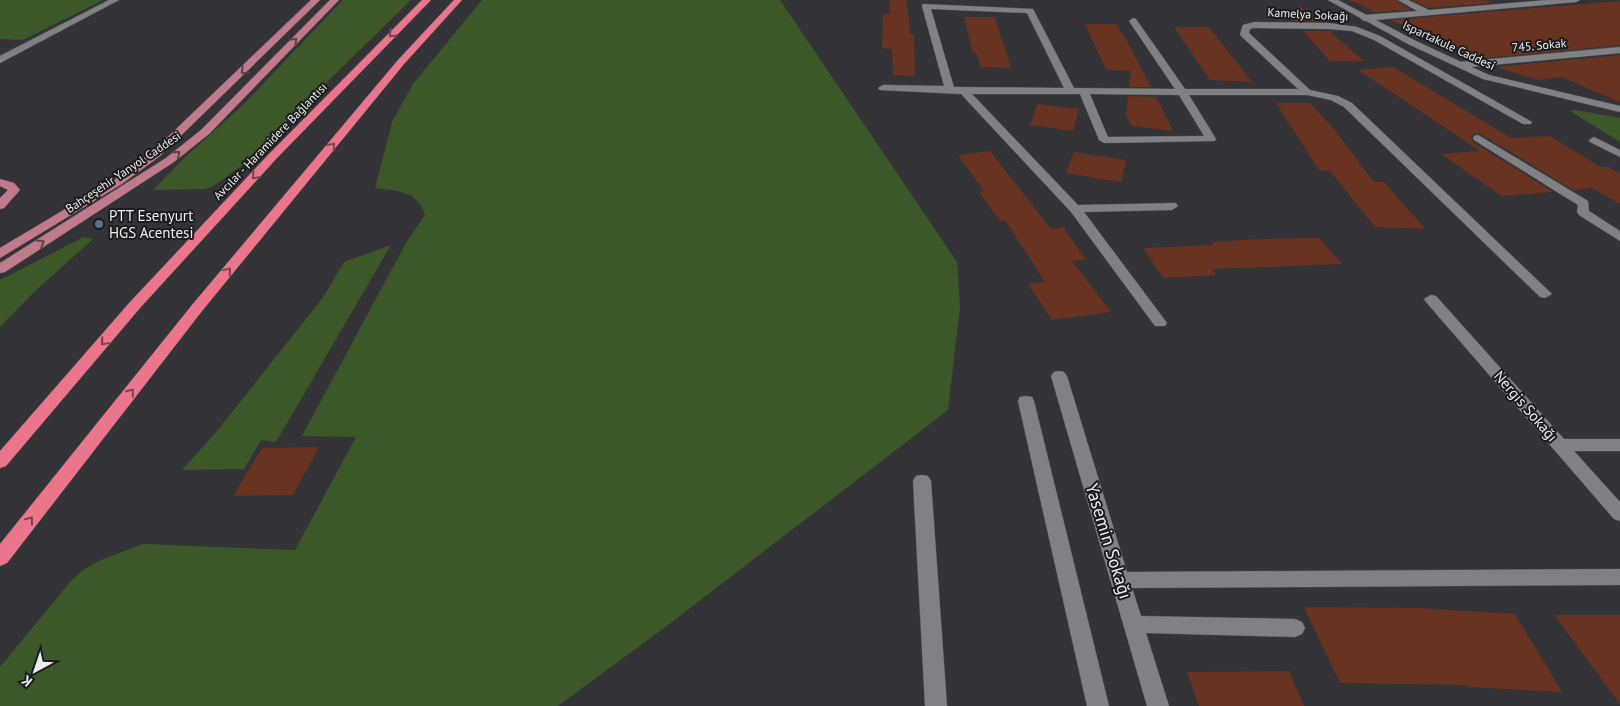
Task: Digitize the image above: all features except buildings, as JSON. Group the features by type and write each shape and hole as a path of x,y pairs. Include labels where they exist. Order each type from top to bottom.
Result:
{"highway":[{"name":"Avcılar - Haramidere Bağlantısı","path":"0,462 136,305 273,156 427,0"},
{"path":"0,558 197,308 401,62 458,0"}],"main road":[{"name":"Bahçeşehir Yanyol Caddesi","path":"0,254 118,182 156,154 316,0"},
{"name":"Bahçeşehir Yanyol Caddesi","path":"0,269 170,160 205,132 335,0"},
{"path":"0,182 10,185 14,190 0,205"}],"street":[{"path":"0,60 115,0"},
{"name":"Ispartakule Caddesi","path":"1332,0 1364,18 1460,65 1496,80 1620,108"},
{"path":"1402,0 1426,12"},
{"path":"1500,0 1511,5"},
{"path":"1364,18 1576,0"},
{"path":"950,89 926,6 1030,11 1070,90"},
{"path":"1083,90 1104,140 1210,139 1182,92 1133,21"},
{"name":"Kamelya Sokağı","path":"1307,92 1244,34 1246,27 1254,24 1330,26 1354,29 1377,38 1527,122"},
{"name":"745. Sokak","path":"1460,65 1620,50"},
{"path":"883,88 950,89 964,92 1070,90 1307,92 1334,98 1348,105 1545,294"},
{"path":"964,92 1075,209 1160,323"},
{"path":"1478,138 1584,204 1583,212 1620,237"},
{"path":"1594,140 1620,154"},
{"path":"1075,209 1172,206"},
{"name":"Nergis Sokağı","path":"1431,299 1620,514"},
{"name":"Yasemin Sokağı","path":"1060,376 1158,706"},
{"path":"1026,401 1098,706"},
{"path":"1559,445 1620,445"},
{"path":"922,481 936,706"},
{"path":"1120,580 1620,577"},
{"path":"1134,624 1295,628"}],"green space":[{"path":"0,0 103,0 23,40 0,39"},
{"path":"343,0 411,0 241,166 214,186 206,189 153,190 183,159 245,103"},
{"path":"482,0 780,0 957,262 960,307 948,410 668,625 558,706 0,706 0,667 71,581 83,570 103,559 143,544 295,550 356,437 302,436 407,241 425,215 417,201 411,196 398,191 375,188 392,122 413,84"},
{"path":"1576,110 1620,118 1620,142 1570,111"},
{"path":"84,237 93,239 34,292 0,327 0,280"},
{"path":"391,245 276,442 261,440 244,469 182,470 218,430 324,296 344,262"}],"place":[{"name":"PTT Esenyurt HGS Acentesi","path":"99,224"}]}
